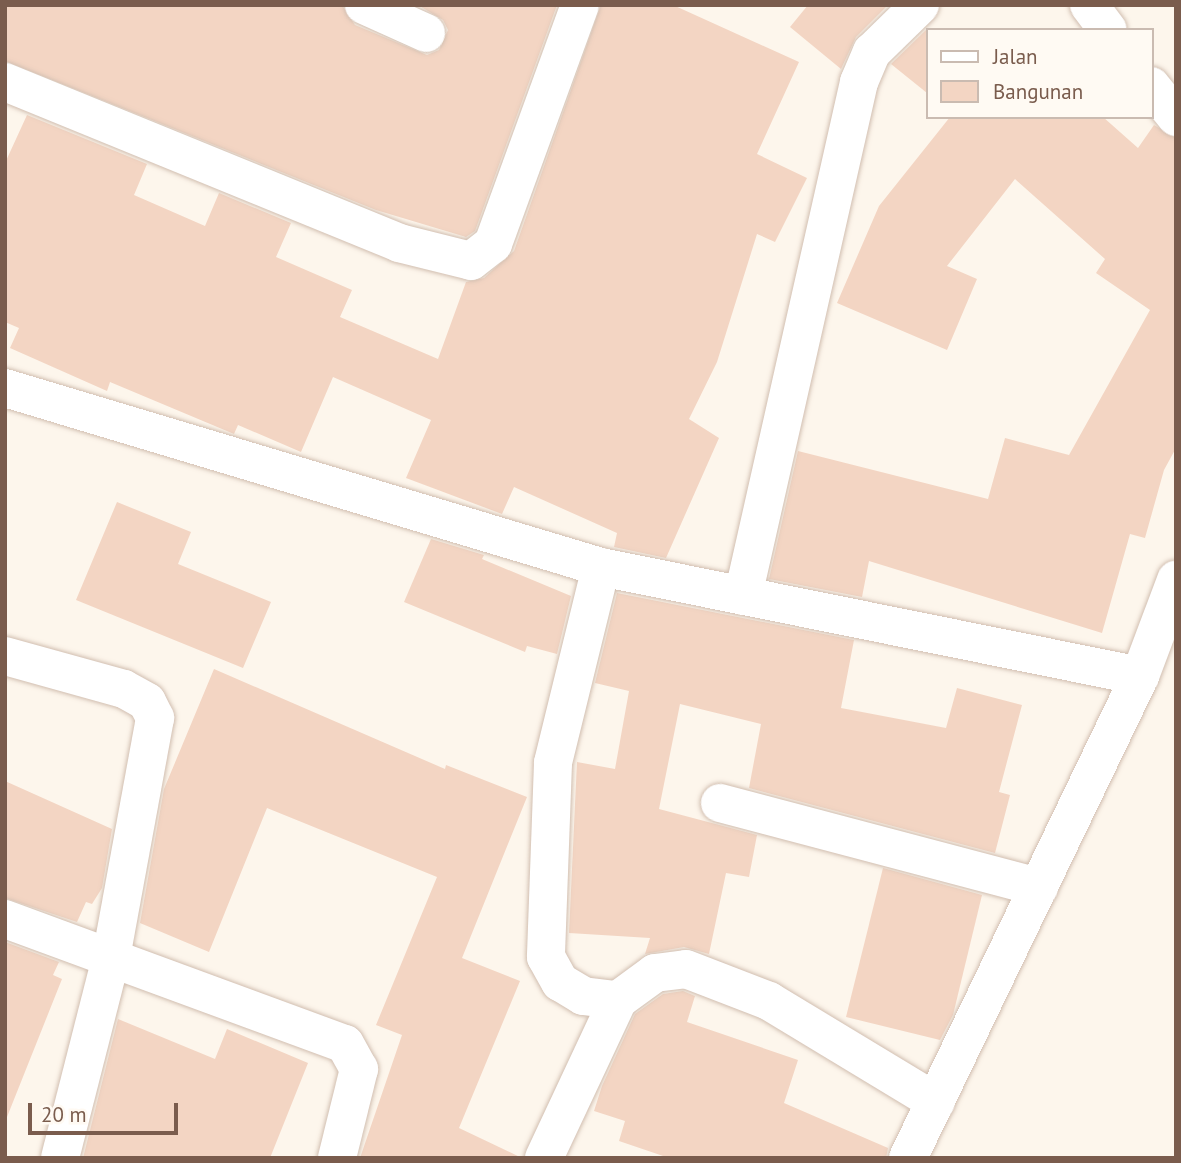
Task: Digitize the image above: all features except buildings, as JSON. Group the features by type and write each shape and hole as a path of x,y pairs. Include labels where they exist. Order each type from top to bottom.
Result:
{"street":[{"path":"364,5 426,33"},
{"path":"5,82 399,243 471,261 493,244 580,5"},
{"path":"743,596 859,82 872,51 920,5"},
{"path":"1089,5 1106,28"},
{"path":"1153,88 1176,117"},
{"path":"5,388 601,567 1140,676"},
{"path":"601,567 553,763 546,957 560,982 583,996 618,1000"},
{"path":"908,1158 1140,676 1176,580"},
{"path":"5,656 124,689 147,702 155,718 111,958 60,1158"},
{"path":"720,803 1039,887"},
{"path":"5,919 345,1044 359,1069 337,1158"},
{"path":"544,1158 618,1000 655,973 686,969 769,1001 936,1102"}]}
